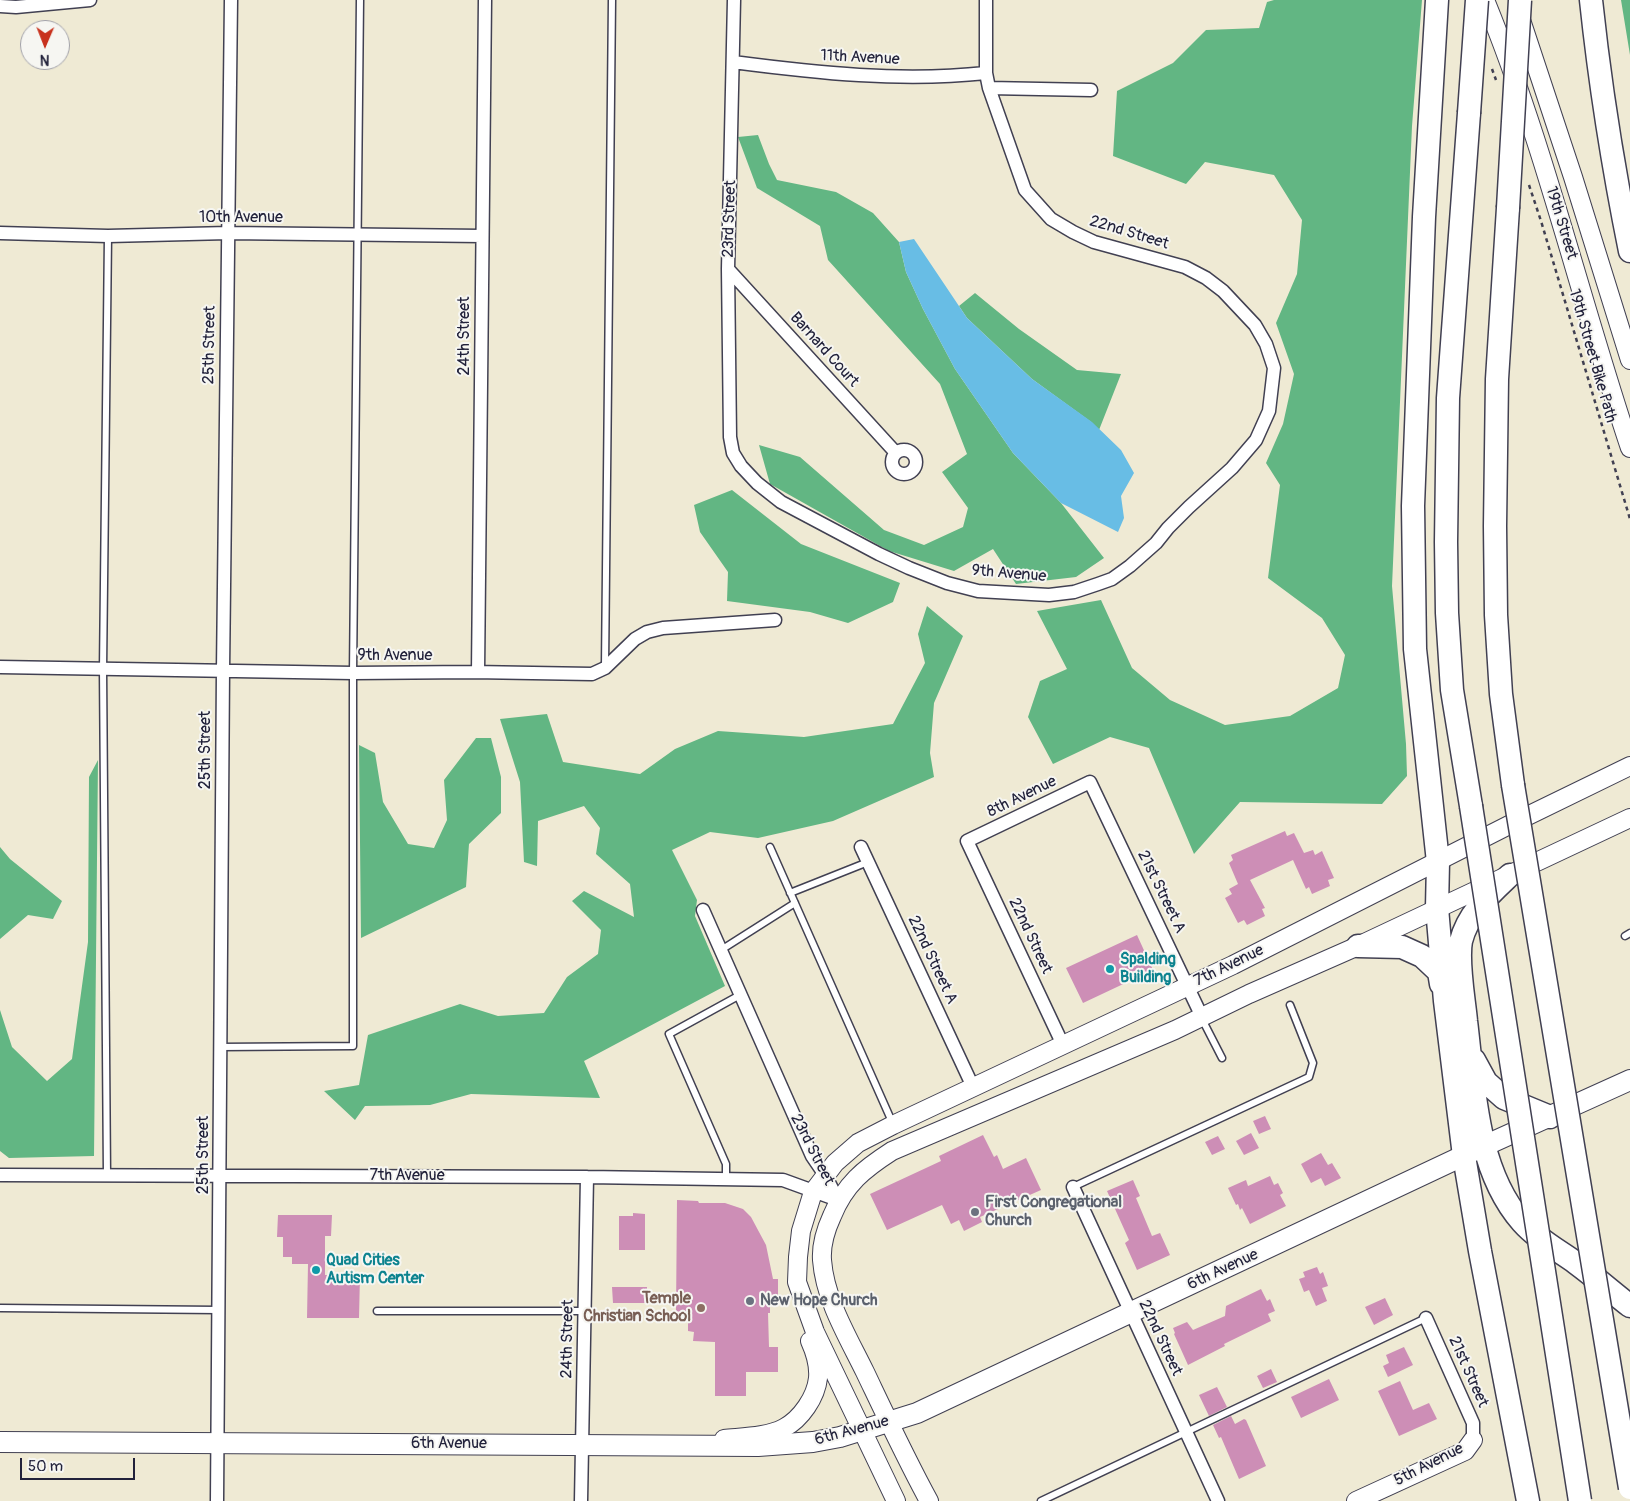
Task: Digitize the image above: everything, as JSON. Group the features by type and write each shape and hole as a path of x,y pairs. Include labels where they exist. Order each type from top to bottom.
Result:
{"highway":[{"path":"1437,0 1424,217 1413,506 1414,649 1438,862 1438,908 1445,1000 1464,1156 1480,1251 1528,1501"},
{"path":"1477,0 1448,398 1446,542 1447,613 1452,690 1580,1501"},
{"path":"1520,0 1497,379 1496,616 1501,694 1513,785 1630,1488"},
{"path":"1591,0 1602,101 1616,185 1630,251"},
{"path":"1510,875 1481,902 1468,923 1461,942 1461,977 1476,1108 1484,1146 1506,1199 1522,1223 1630,1306"},
{"path":"1358,946 1402,947 1422,956 1439,972 1445,1000"},
{"path":"1470,1052 1486,1082 1504,1098 1550,1117"}],"main road":[{"name":"19th Street","path":"1485,0 1508,57 1539,150 1608,383 1630,448"},
{"name":"19th Street","path":"1513,0 1573,177 1630,360"},
{"name":"7th Avenue","path":"813,1192 835,1163 858,1143 1308,928 1513,823 1630,766"},
{"name":"7th Avenue","path":"838,1200 848,1186 868,1166 892,1150 1202,1018 1249,994 1358,946 1630,818"},
{"name":"6th Avenue","path":"0,1442 674,1445 785,1444 840,1437 916,1413 1484,1146 1630,1080"},
{"name":"23rd Street","path":"813,1192 801,1231 797,1282 815,1332 896,1501"},
{"name":"23rd Street","path":"838,1200 825,1233 822,1258 824,1275 842,1326 888,1422 929,1501"},
{"path":"674,1445 768,1434 784,1428 807,1406 813,1395 818,1378 814,1350 801,1316 797,1282"},
{"name":"5th Avenue","path":"1356,1501 1464,1451 1473,1440"}],"street":[{"path":"0,6 16,7 90,0"},
{"name":"25th Street","path":"217,1501 222,670 231,0"},
{"name":"24th Street","path":"478,672 485,0"},
{"name":"23rd Street","path":"730,437 728,269 734,0"},
{"name":"22nd Street","path":"986,0 986,73 989,88 1025,190 1052,219 1073,232 1094,242 1185,267 1199,274 1223,291 1255,325 1266,344 1274,368 1269,412 1256,440 1232,468"},
{"name":"11th Avenue","path":"733,62 804,71 877,77 953,76 986,73"},
{"path":"989,88 1091,90"},
{"name":"10th Avenue","path":"0,233 108,236 228,233 482,236"},
{"name":"Barnard Court","path":"728,269 896,454"},
{"name":"9th Avenue","path":"730,437 733,453 741,466 757,483 781,502 909,568 947,583 978,591 1049,595 1074,592 1112,579 1142,557 1189,507 1232,468"},
{"path":"605,668 626,646 647,632 663,628 775,620"},
{"name":"9th Avenue","path":"0,667 353,673 478,672 574,675 592,674 605,668"},
{"name":"8th Avenue","path":"967,841 1090,782"},
{"name":"21st Street A","path":"1090,782 1202,1018"},
{"name":"22nd Street","path":"967,841 1063,1045"},
{"name":"22nd Street A","path":"861,847 973,1087"},
{"name":"23rd Street","path":"703,910 812,1156 826,1175 838,1200"},
{"name":"7th Avenue","path":"0,1175 586,1177 783,1180 838,1200"},
{"name":"24th Street","path":"581,1501 586,1177"},
{"name":"22nd Street","path":"1073,1187 1218,1501"},
{"name":"21st Street","path":"1426,1318 1473,1423 1473,1440"}],"lane":[{"path":"220,1047 353,1046 353,673 360,0"},
{"path":"605,668 612,0"},
{"path":"108,236 103,669 108,1176"},
{"path":"770,847 893,1125"},
{"path":"790,893 868,862"},
{"path":"721,950 795,903"},
{"path":"726,1179 726,1164 669,1034 740,995"},
{"path":"1073,1187 1309,1077 1313,1063 1290,1006"},
{"path":"1202,1018 1222,1058"},
{"path":"0,1308 219,1310"},
{"path":"377,1311 585,1311"},
{"path":"1041,1501 1426,1318"}],"path":[{"path":"1489,61 1499,89"},
{"name":"19th Street Bike Path","path":"1529,184 1616,478 1630,519"}],"green space":[{"path":"1274,0 1422,0 1412,126 1392,586 1406,744 1407,776 1382,804 1240,802 1194,854 1149,748 1110,737 1053,764 1028,717 1040,681 1067,669 1037,611 1101,600 1132,668 1170,700 1225,725 1290,716 1338,688 1345,655 1322,618 1268,578 1280,485 1266,463 1283,424 1294,374 1276,323 1297,274 1302,220 1274,175 1205,162 1186,184 1113,156 1117,91 1173,63 1206,30 1259,28 1267,2"},
{"path":"1621,0 1630,0 1630,55"},
{"path":"758,135 777,180 836,192 873,213 899,242 906,272 923,309 955,369 1013,453 1061,503 1104,558 1076,577 1016,584 993,549 954,571 889,551 770,484 759,445 800,457 884,530 924,545 963,527 968,508 942,472 967,454 940,384 828,260 820,226 757,188 738,137"},
{"path":"975,293 1019,329 1077,370 1121,374 1099,430 1091,422 1032,379 967,318 959,306"},
{"path":"732,490 801,544 900,583 893,602 848,623 810,612 727,601 728,572 700,532 694,505"},
{"path":"927,606 963,636 934,703 930,753 934,777 833,821 758,838 710,832 672,850 697,900 695,916 725,986 584,1061 600,1098 471,1094 430,1105 365,1106 355,1120 324,1091 359,1085 368,1035 460,1004 498,1016 544,1013 567,977 598,954 601,930 572,901 584,891 634,917 630,884 596,854 600,828 584,806 538,821 537,866 524,862 520,782 500,719 547,714 563,762 640,774 675,749 718,731 804,737 893,724 925,663 918,634"},
{"path":"476,738 491,738 501,777 501,813 469,844 466,887 361,938 359,745 375,753 383,802 408,844 434,848 447,820 444,780"},
{"path":"98,760 94,1156 9,1158 0,1151 0,1010 12,1047 47,1081 72,1059 88,942 89,777"},
{"path":"0,847 10,859 62,901 53,919 28,915 0,939"}],"water":[{"path":"914,239 967,318 1032,379 1092,422 1121,450 1134,473 1121,496 1124,518 1118,532 1061,503 1013,453 955,369 923,309 906,272 899,242"}],"building":[{"path":"1285,831 1287,836 1294,833 1304,853 1313,850 1315,855 1322,851 1334,878 1328,880 1330,886 1312,894 1309,887 1306,889 1293,860 1250,880 1265,908 1262,909 1265,916 1247,925 1244,920 1238,923 1225,898 1232,894 1229,889 1238,884 1229,863 1233,860 1231,855"},
{"name":"Spalding Building","path":"1137,935 1153,970 1083,1003 1066,968"},
{"path":"1265,1116 1271,1129 1259,1134 1253,1121"},
{"path":"1251,1133 1259,1148 1244,1155 1236,1141"},
{"path":"983,1135 994,1157 997,1155 1003,1169 1026,1158 1041,1190 980,1217 982,1222 964,1231 959,1220 951,1224 942,1205 887,1230 870,1194 941,1161 939,1156"},
{"path":"1218,1136 1225,1149 1212,1155 1205,1142"},
{"path":"1321,1153 1328,1165 1332,1163 1341,1178 1325,1186 1321,1178 1311,1183 1301,1164"},
{"path":"1270,1176 1274,1185 1278,1183 1283,1193 1280,1195 1286,1206 1250,1224 1242,1208 1240,1210 1238,1204 1236,1205 1228,1188 1246,1180 1248,1186"},
{"path":"1133,1180 1140,1196 1136,1198 1152,1236 1160,1233 1170,1255 1137,1270 1125,1243 1129,1240 1107,1191"},
{"path":"677,1200 698,1201 699,1203 725,1203 743,1209 751,1217 766,1245 773,1279 778,1279 778,1304 770,1304 770,1313 768,1313 769,1347 778,1347 778,1372 746,1372 746,1396 715,1396 715,1342 693,1341 694,1332 688,1331 688,1314 676,1313"},
{"path":"633,1213 645,1214 645,1250 619,1250 619,1216 633,1216"},
{"name":"Quad Cities Autism Center","path":"278,1215 332,1215 331,1236 325,1236 325,1275 360,1275 359,1318 307,1318 308,1264 292,1264 292,1257 283,1257 283,1237 277,1237"},
{"path":"1317,1267 1320,1274 1323,1272 1328,1286 1322,1288 1327,1301 1316,1306 1309,1290 1304,1292 1299,1279 1305,1277 1303,1272"},
{"path":"612,1287 647,1287 647,1303 613,1303"},
{"path":"1261,1289 1267,1301 1270,1299 1275,1311 1268,1314 1271,1321 1224,1344 1225,1346 1188,1365 1173,1328 1187,1322 1193,1330 1225,1316 1226,1306"},
{"path":"1385,1298 1393,1315 1374,1325 1365,1307"},
{"path":"1404,1347 1413,1365 1388,1377 1383,1366 1389,1363 1386,1355"},
{"path":"1271,1369 1277,1382 1263,1388 1257,1376"},
{"path":"1329,1379 1339,1400 1301,1418 1291,1397"},
{"path":"1400,1381 1413,1410 1429,1403 1437,1419 1399,1436 1378,1391"},
{"path":"1217,1387 1227,1407 1209,1416 1199,1395"},
{"path":"1231,1416 1235,1424 1244,1419 1246,1420 1266,1466 1239,1479 1221,1437 1219,1438 1213,1425"}],"place":[{"name":"Spalding Building","path":"1110,969"},
{"name":"First Congregational Church","path":"975,1212"},
{"name":"Quad Cities Autism Center","path":"316,1270"},
{"name":"New Hope Church","path":"750,1301"},
{"name":"Temple Christian School","path":"701,1308"}]}
